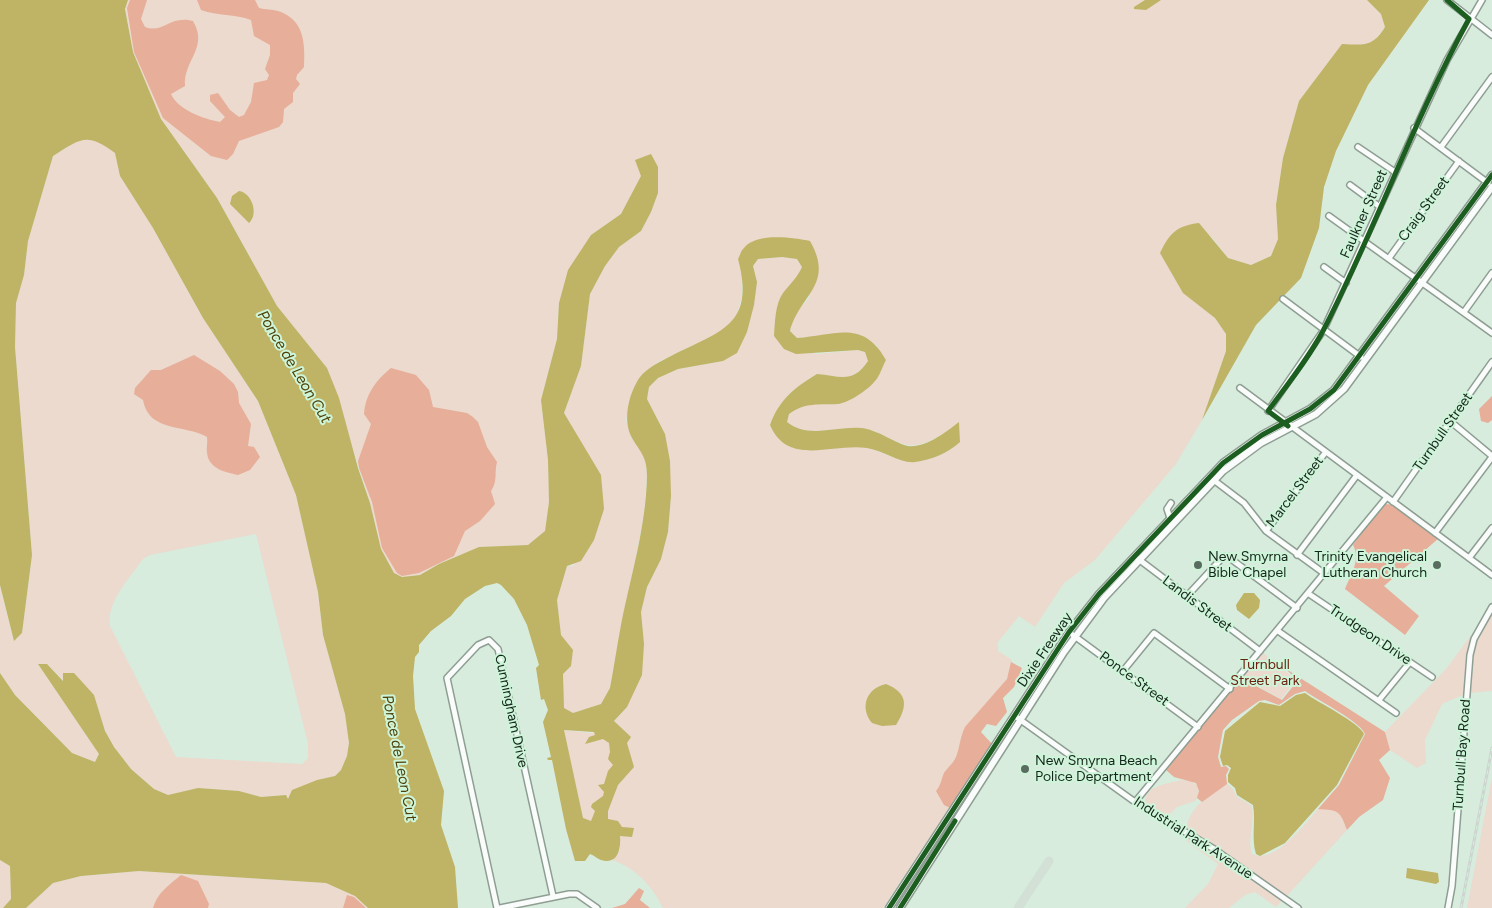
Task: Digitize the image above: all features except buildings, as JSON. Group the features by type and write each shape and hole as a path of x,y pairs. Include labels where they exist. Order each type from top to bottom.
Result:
{"main road":[{"path":"1363,359 1490,185 1492,175"},
{"name":"Dixie Freeway","path":"900,908 1072,634 1098,606 1170,518 1245,445 1305,412 1326,397 1363,359"},
{"name":"Dixie Freeway","path":"1137,558 1212,478 1252,449 1316,414 1331,402 1363,359"},
{"name":"Dixie Freeway","path":"889,908 1018,718"}],"street":[{"path":"1447,0 1492,35"},
{"name":"Faulkner Street","path":"1268,411 1323,331 1365,241 1414,128 1447,60 1469,19 1482,0"},
{"path":"1441,147 1492,77"},
{"path":"1414,128 1490,185"},
{"path":"1358,147 1395,172"},
{"name":"Craig Street","path":"1389,258 1459,161"},
{"path":"1350,186 1380,207"},
{"path":"1329,216 1492,333"},
{"path":"1324,267 1346,283"},
{"path":"1464,312 1492,273"},
{"path":"1283,299 1323,331 1363,359"},
{"name":"Turnbull Street","path":"1393,502 1492,362"},
{"path":"1240,388 1284,423 1492,575"},
{"path":"1435,533 1492,456 1450,422"},
{"name":"Marcel Street","path":"1266,531 1325,453"},
{"path":"1297,555 1357,476"},
{"path":"1212,478 1244,502 1266,531 1325,574"},
{"path":"1135,802 1387,498"},
{"path":"1170,503 1167,509 1170,518"},
{"path":"1469,558 1492,528"},
{"path":"1187,596 1223,557 1227,556 1296,608"},
{"name":"Landis Street","path":"1137,558 1260,651"},
{"name":"Trudgeon Drive","path":"1309,594 1432,677"},
{"name":"Turnbull Bay Road","path":"1448,908 1452,886 1470,655 1474,640 1492,607"},
{"path":"1278,630 1396,713"},
{"path":"1122,671 1154,633 1230,688"},
{"name":"Ponce Street","path":"1072,634 1198,727"},
{"name":"Cunningham Drive","path":"499,908 447,678 484,641 493,642 498,649 553,896"},
{"path":"1379,700 1410,662"},
{"name":"Industrial Park Avenue","path":"1018,718 1135,802 1214,849 1298,908"},
{"path":"499,908 553,896 577,894 597,908"}],"green space":[{"path":"128,0 1367,0 1381,14 1385,27 1381,34 1367,44 1342,45 1299,101 1283,158 1276,205 1278,239 1271,256 1251,265 1228,258 1211,236 1202,307 1215,318 1226,334 1226,351 1202,420 1176,464 1095,560 1064,583 1035,627 1019,616 998,642 998,651 1012,660 1007,679 995,694 944,805 950,808 883,908 663,908 654,892 636,873 621,863 612,860 620,850 619,836 590,826 583,818 563,730 592,733 609,727 627,707 644,644 641,612 647,587 661,559 668,532 671,496 665,434 647,399 649,387 658,378 678,369 723,361 747,332 757,282 753,266 758,259 782,257 797,259 802,267 797,278 782,294 774,336 816,354 858,350 865,352 868,361 857,373 851,376 839,377 817,374 795,389 778,408 770,425 778,437 787,445 798,449 863,447 899,459 915,461 940,455 960,442 959,422 928,442 908,445 867,429 852,428 813,431 795,427 787,422 789,414 800,406 819,403 840,404 875,381 877,345 815,337 797,338 790,331 795,314 809,298 810,242 738,259 742,271 742,296 736,317 720,333 658,362 640,377 626,420 631,437 644,455 647,474 644,515 610,688 601,704 573,713 564,709 562,700 563,674 571,666 561,636 557,600 567,566 574,566 572,429 564,413 581,366 590,294 605,266 619,247 641,231 658,193 658,167 641,176 621,214 591,235 559,303 557,339 541,400 548,460 549,502 545,531 528,545 479,547 439,564 420,575 402,577 394,573 381,549 370,503 327,368 277,306 217,198 161,119 133,52 125,8"},
{"path":"78,140 98,140 115,153 120,176 153,228 203,318 258,401 296,495 318,592 323,635 345,714 349,743 347,756 341,770 335,776 317,780 288,799 285,795 261,797 239,791 198,788 168,795 154,789 131,769 114,747 105,731 94,695 64,681 47,664 38,664 99,754 95,762 72,753 15,695 0,673 0,585 14,641 22,633 32,555 15,347 16,303 24,275 28,241 53,156","holes":["256,534 308,744 308,758 302,764 176,757 110,626 110,617 115,599 143,559 150,555"]},
{"path":"1492,610 1492,691 1469,693 1471,668 1477,641"},
{"path":"1481,622 1472,639 1465,694 1442,704 1425,740 1426,763 1417,768 1390,750 1385,732 1446,669"},
{"name":"Turnbull Street Park","path":"1262,652 1296,680 1281,699 1242,677"},
{"path":"1492,777 1492,908 1467,908"},
{"path":"1181,780 1191,781 1198,786 1199,796 1195,801 1177,807 1168,816 1145,803 1146,797 1153,789 1163,784"},
{"path":"1227,784 1233,789 1236,796 1252,806 1253,818 1250,842 1252,854 1261,856 1279,849 1297,833 1318,809 1338,812 1347,830 1286,897 1186,830 1195,808 1207,797"},
{"path":"1185,834 1283,900 1276,907 1255,892 1245,895 1229,908 1185,908 1208,884 1218,864 1185,840"},
{"path":"0,860 10,866 11,899 3,908 0,908"},
{"path":"139,871 326,883 355,896 368,908 26,908 53,883 81,876"}],"shaded area":[{"path":"130,0 147,0 141,19 145,27 152,29 162,27 178,20 193,21 197,30 197,47 185,77 185,86 171,94 174,100 185,109 207,119 220,122 225,117 210,101 210,95 218,93 230,110 239,117 244,115 251,102 254,83 267,80 269,75 265,69 270,55 270,45 254,36 251,20 201,10 197,0 255,0 259,8 278,11 294,20 302,34 304,67 297,75 296,79 300,84 293,93 293,102 284,109 283,122 279,127 239,141 233,154 227,160 211,156 163,118 134,52 127,8"},
{"path":"194,355 220,371 234,384 238,392 239,403 251,424 248,446 254,447 260,457 250,470 238,475 218,469 208,458 207,437 160,423 152,418 143,400 134,394 135,388 151,370 161,370"},
{"path":"391,368 416,375 429,390 433,407 467,413 473,417 478,422 487,447 497,462 494,484 491,491 495,504 480,521 465,531 454,556 419,573 402,576 397,573 382,548 372,502 358,461 371,424 364,414 369,394 376,383"},
{"path":"1492,396 1492,420 1488,423 1481,421 1479,409"},
{"path":"1386,504 1394,505 1439,538 1384,586 1419,616 1405,635 1345,589 1356,562 1353,545"},
{"path":"1011,662 1022,668 1014,687 1003,698 1007,712 996,726 987,724 981,732 993,745 950,808 944,805 936,791 944,773 956,757 965,727 1007,679"},
{"path":"1283,667 1385,732 1390,750 1379,760 1390,778 1383,800 1359,817 1347,830 1338,813 1318,809 1339,785 1365,734 1362,729 1348,718 1305,691 1295,694 1279,705 1265,700 1259,701 1232,720 1223,730 1218,757 1221,767 1226,766 1229,769 1226,775 1227,784 1202,802 1197,798 1199,791 1196,783 1174,777 1166,770 1241,678 1282,700 1298,680"},
{"path":"181,875 198,881 209,904 208,908 153,908 160,894"},
{"path":"639,888 644,891 640,900 650,908 612,908 625,904"},
{"path":"347,895 354,897 366,908 343,908"}],"water":[{"name":"Ponce de Leon Cut","path":"0,0 128,0 125,9 133,52 161,119 217,198 277,306 327,368 339,398 358,468 370,503 381,549 394,573 402,577 420,575 439,564 479,547 528,545 545,531 549,502 548,460 541,400 557,339 559,303 568,270 591,235 621,214 641,176 635,160 651,154 658,167 658,193 641,231 619,247 605,266 590,294 581,366 564,413 601,475 604,509 594,540 581,561 567,566 557,600 561,635 573,650 571,666 563,674 564,708 573,713 601,704 610,688 641,532 647,470 645,460 632,438 627,423 628,407 636,383 650,368 705,340 730,323 738,313 742,299 742,281 738,259 743,249 750,243 776,237 810,241 817,256 819,268 813,289 795,318 790,331 797,338 848,332 858,334 868,339 877,347 886,360 877,379 858,396 838,404 812,405 795,410 789,414 787,422 795,427 813,431 852,428 867,429 908,446 915,446 929,442 942,435 959,422 960,442 939,455 915,462 904,461 867,448 799,449 788,446 778,438 770,425 778,408 795,389 817,374 839,377 851,376 857,373 868,361 865,352 858,350 796,354 784,349 774,336 777,308 780,297 796,278 802,267 797,259 782,257 758,259 753,266 757,282 754,305 747,332 737,353 723,361 678,369 658,378 649,387 647,399 665,434 670,461 671,496 668,532 661,559 647,587 641,612 644,644 642,675 627,707 614,721 631,737 627,743 634,767 618,785 608,811 608,819 618,821 622,827 634,828 632,837 620,836 619,851 615,858 607,861 590,854 585,861 575,861 566,829 552,760 547,758 551,757 543,722 548,710 544,699 541,700 536,668 539,665 527,625 514,599 497,583 485,586 465,599 451,616 431,631 419,645 419,652 415,657 413,676 415,709 444,791 441,825 455,867 458,908 368,908 355,896 326,883 139,871 81,876 53,883 26,908 3,908 11,899 10,866 0,860 0,673 15,695 72,753 95,762 99,754 38,664 47,664 63,681 63,673 74,673 94,695 105,731 114,747 131,769 154,789 168,795 198,788 239,791 261,797 286,795 288,799 292,790 317,780 335,776 341,770 347,756 349,743 345,714 323,635 318,592 296,495 258,401 203,318 153,228 120,176 115,153 97,142 84,140 71,145 53,156 28,241 24,275 16,303 15,347 32,555 22,633 14,641 0,585","holes":["564,730 594,732 595,735 589,737 585,744 603,739 609,743 610,752 608,759 613,765 608,771 604,784 598,785 604,792 603,796 592,804 591,807 595,811 591,821 583,818"]},
{"path":"1145,0 1161,0 1146,10 1134,9 1134,7"},
{"path":"1367,0 1429,0 1368,85 1336,151 1324,187 1319,228 1301,278 1256,325 1202,420 1226,351 1226,334 1215,318 1183,293 1160,253 1167,240 1175,232 1185,226 1199,223 1228,258 1251,265 1271,256 1278,239 1276,205 1283,158 1299,101 1342,44 1356,45 1367,43 1381,34 1385,27 1381,14"},
{"path":"239,191 244,193 253,204 252,219 249,223 230,204 232,196"},
{"path":"1244,593 1254,593 1260,600 1259,608 1249,619 1237,610 1236,605"},
{"path":"886,684 899,692 904,701 903,712 896,725 882,726 872,723 866,711 867,699 870,694 879,686"},
{"path":"1305,693 1355,724 1364,734 1337,785 1285,843 1260,856 1256,854 1255,848 1253,805 1237,795 1235,788 1228,782 1231,768 1227,765 1223,766 1220,757 1225,731 1260,702 1280,706 1296,695"},
{"path":"1407,868 1438,873 1439,882 1436,884 1406,878"}],"taxiway":[{"path":"1018,908 1049,861"}],"railway":[{"path":"1461,908 1492,748"}],"cycle path":[{"path":"1288,426 1268,411 1305,361 1324,329 1361,252 1430,95 1469,19 1447,0"},
{"path":"889,908 1069,632 1099,594 1223,463 1262,435 1310,409 1334,390 1492,175"},
{"path":"900,908 955,821"}],"place":[{"name":"New Smyrna Bible Chapel","path":"1198,565"},
{"name":"Trinity Evangelical Lutheran Church","path":"1437,565"},
{"name":"New Smyrna Beach Police Department","path":"1025,769"}]}
